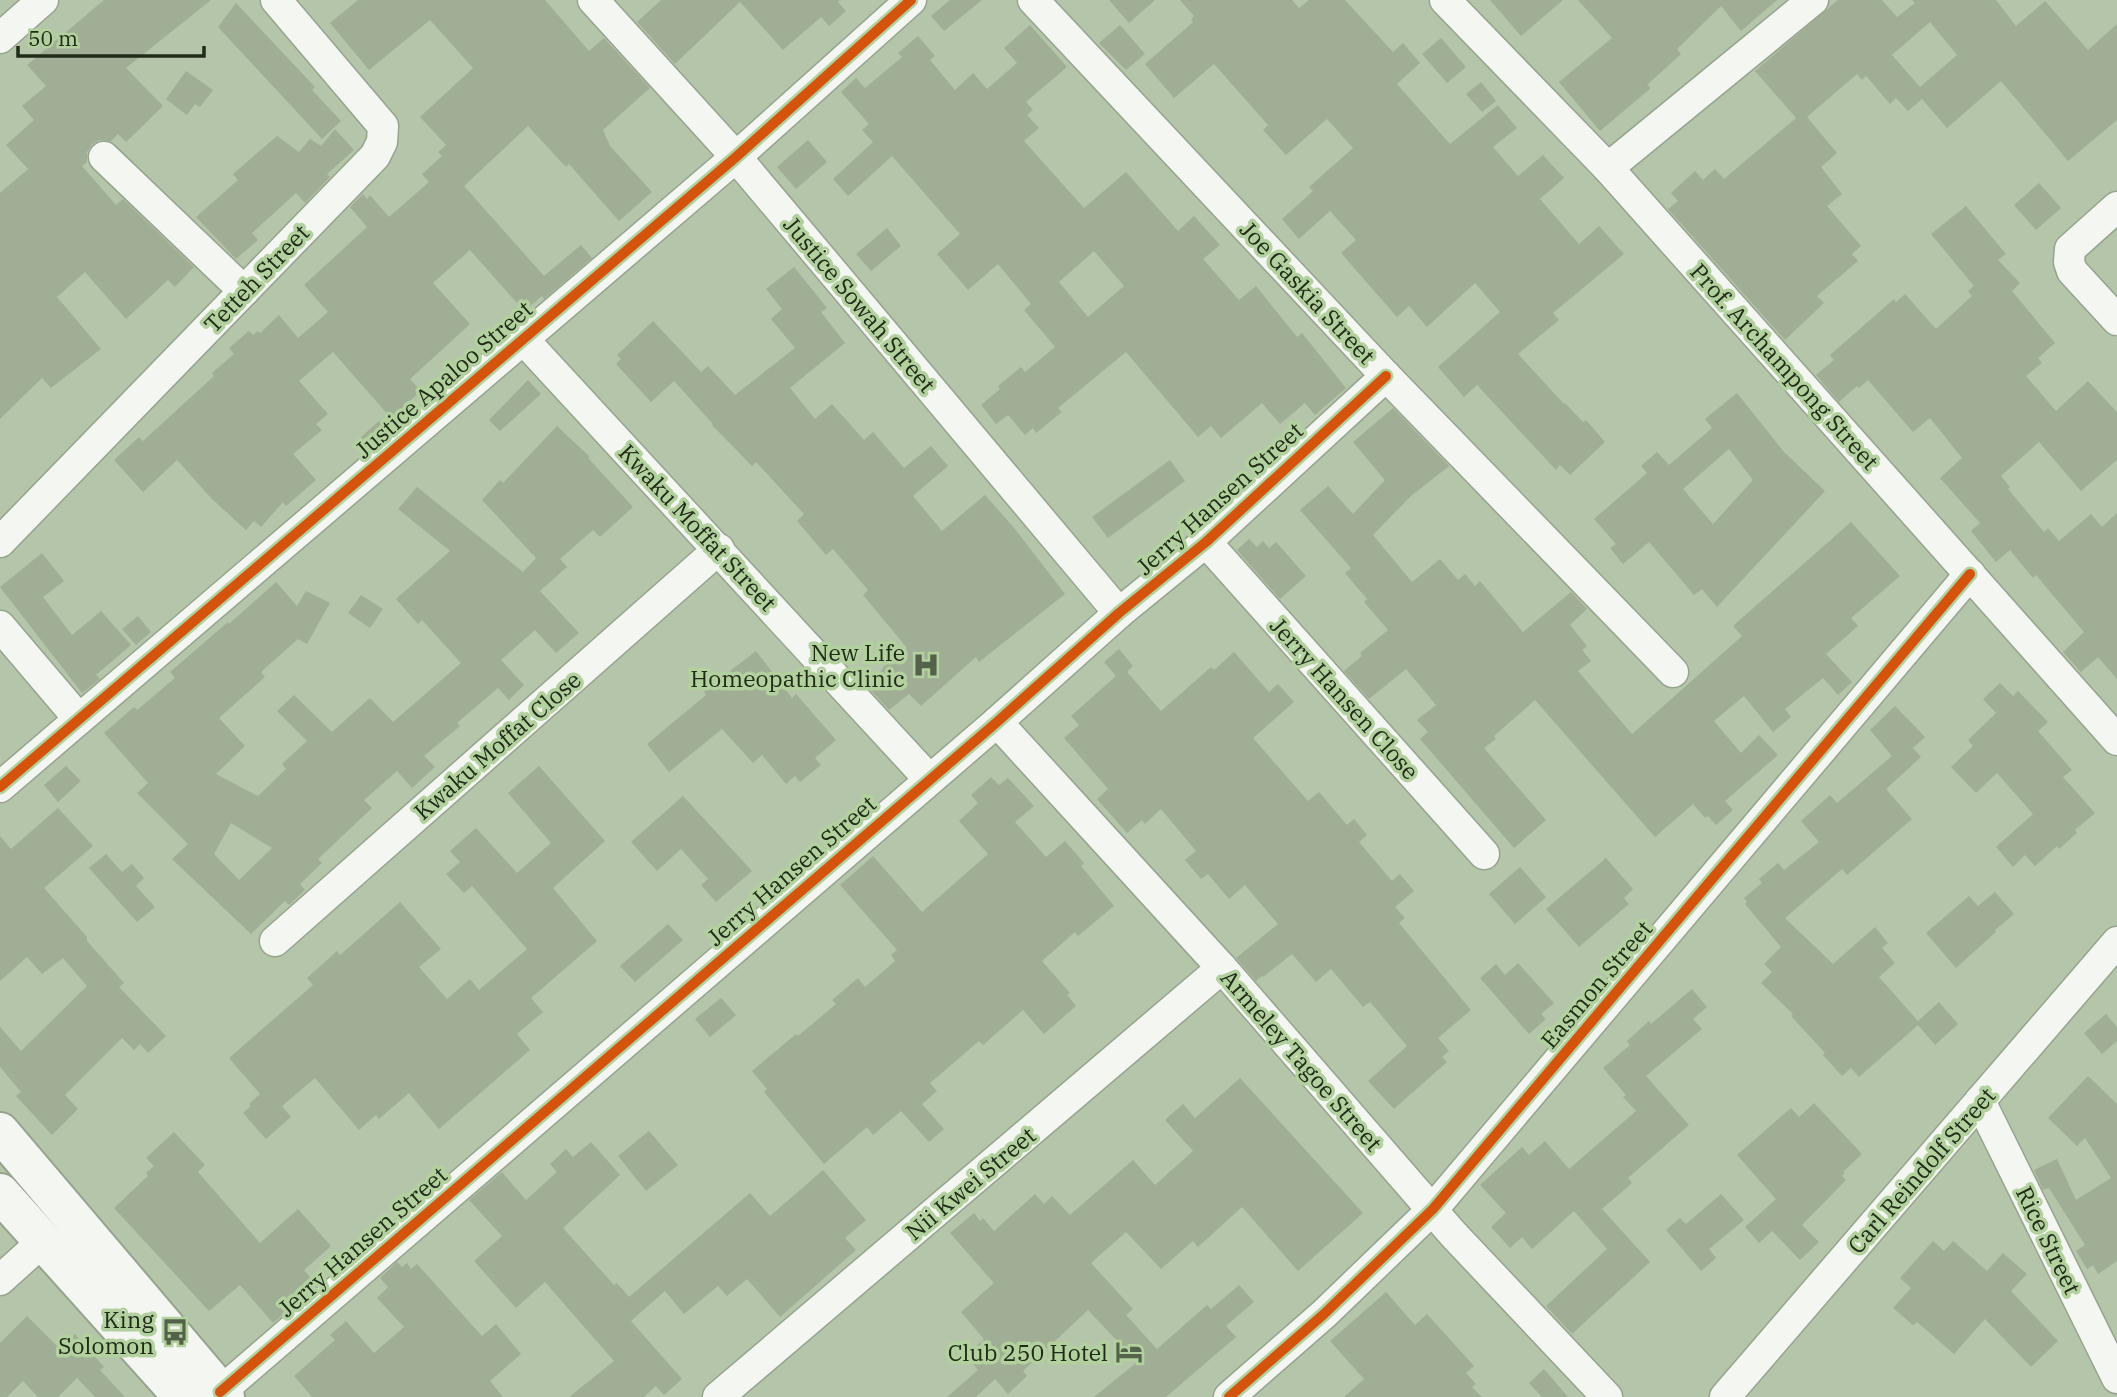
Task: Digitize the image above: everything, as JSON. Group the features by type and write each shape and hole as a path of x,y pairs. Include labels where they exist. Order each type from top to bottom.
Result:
{"main road":[{"path":"0,1132 209,1395"},
{"path":"0,1194 42,1242 209,1395"}],"street":[{"path":"0,38 43,0"},
{"name":"Tetteh Street","path":"0,542 375,156 382,142 383,126 276,0"},
{"name":"Justice Sowah Street","path":"593,0 736,157 1119,613"},
{"name":"Justice Apaloo Street","path":"0,787 736,157 911,0"},
{"name":"Joe Gaskia Street","path":"1033,0 1386,376 1673,672"},
{"name":"Prof. Archampong Street","path":"1445,0 1608,168 2117,740"},
{"path":"1608,168 1813,0"},
{"path":"104,157 244,291"},
{"path":"2117,206 2070,249 2069,262 2073,271 2117,320"},
{"name":"Kwaku Moffat Street","path":"523,339 929,779"},
{"name":"Jerry Hansen Street","path":"209,1395 996,722 1119,613 1206,542 1386,376"},
{"name":"Jerry Hansen Close","path":"1206,542 1484,854"},
{"name":"Kwaku Moffat Close","path":"275,941 719,549"},
{"name":"Easmon Street","path":"1228,1397 1324,1314 1433,1209 1970,574"},
{"path":"0,626 79,719"},
{"name":"Armeley Tagoe Street","path":"996,722 1222,968 1453,1234 1607,1397"},
{"name":"Carl Reindolf Street","path":"1725,1397 2117,942"},
{"name":"Nii Kwei Street","path":"718,1397 1222,968"},
{"name":"Rice Street","path":"1980,1101 2117,1378"},
{"path":"0,1280 42,1242"}],"building":[{"path":"104,0 211,0 126,68 163,106 126,142 118,134 111,141 100,140 92,144 87,152 87,162 82,166 116,205 123,199 194,267 175,287 168,280 126,319 85,272 57,297 101,349 51,388 42,378 0,419 0,193 28,169 6,145 34,120 22,106 46,86 27,65"},
{"path":"358,0 545,0 589,51 604,38 650,88 603,130 610,146 652,192 619,221 569,164 566,167 528,126 464,186 544,276 581,245 592,258 544,299 542,296 524,311 470,250 433,283 470,324 410,379 421,391 391,418 333,352 299,381 328,414 316,424 322,430 293,454 316,480 286,506 283,502 261,527 254,521 246,530 212,499 177,460 143,492 114,460 139,437 143,441 214,376 212,373 234,354 229,348 249,331 253,335 258,331 260,333 279,315 298,338 328,312 304,285 367,227 350,207 363,194 367,199 370,195 389,217 429,182 422,174 442,156 438,152 446,145 420,117 473,68 430,20 369,70 330,23"},
{"path":"661,0 840,0 838,2 846,11 829,26 821,17 783,50 740,2 675,64 637,22"},
{"path":"950,0 982,0 944,31 931,16"},
{"path":"1109,0 1155,0 1129,23"},
{"path":"1180,0 1292,0 1299,8 1309,0 1345,0 1393,52 1403,43 1420,63 1397,84 1450,144 1498,105 1517,128 1493,147 1518,176 1543,155 1564,178 1540,199 1579,244 1599,226 1624,254 1553,313 1559,320 1518,354 1564,404 1583,422 1586,420 1605,442 1570,475 1560,465 1556,470 1477,385 1464,397 1438,367 1500,312 1475,283 1427,327 1409,306 1397,317 1341,253 1356,240 1330,211 1299,239 1282,219 1313,191 1309,187 1353,148 1327,119 1286,155 1263,130 1268,125 1214,64 1174,98 1145,64 1193,22 1191,20 1194,16"},
{"path":"1490,0 1563,0 1521,36"},
{"path":"1578,0 1777,0 1741,31 1721,6 1677,49 1681,54 1647,85 1651,88 1600,131 1559,82 1612,38"},
{"path":"1838,0 1882,0 1897,17 1915,3 1912,0 1996,0 2016,26 2045,1 2088,50 2117,24 2117,120 2068,161 2001,81 1947,128 1922,99 1908,111 1896,98 1890,104 1866,76 1862,80 1857,74 1807,117 1837,153 1821,167 1842,194 1827,206 1861,246 1852,254 1858,261 1817,296 1824,303 1785,340 1668,209 1678,201 1671,193 1695,171 1703,180 1715,169 1724,179 1796,118 1755,71","holes":["1930,22 1957,55 1920,87 1892,55"]},
{"path":"236,3 315,87 312,90 341,121 322,139 218,27"},
{"path":"1030,25 1067,67 1026,102 1033,110 1027,115 1039,128 1024,141 1084,208 1126,172 1178,231 1194,216 1220,245 1203,259 1239,300 1256,286 1297,337 1302,333 1346,388 1315,415 1305,403 1280,424 1262,403 1221,438 1211,426 1198,437 1126,352 1058,408 1062,412 1036,433 1033,428 1025,435 1008,415 996,424 981,405 1021,367 1025,372 1055,347 1024,310 1031,304 998,264 968,290 937,254 960,234 892,156 848,196 833,179 873,142 862,130 869,124 841,92 856,78 865,88 902,57 898,53 918,36 935,56 930,60 955,90 973,73 987,89 1017,63 1004,48","holes":["1094,251 1124,286 1088,317 1059,282"]},
{"path":"1120,25 1145,54 1126,70 1099,43"},
{"path":"1441,38 1466,67 1447,83 1422,54"},
{"path":"186,71 213,90 200,107 195,104 187,115 166,99"},
{"path":"1481,82 1496,101 1482,112 1466,94"},
{"path":"335,129 354,150 327,174 330,177 305,203 296,193 252,233 258,240 236,259 196,217 238,180 233,174 277,136 299,152 310,139 321,146"},
{"path":"808,140 827,162 796,189 777,167"},
{"path":"2039,183 2061,208 2036,230 2014,205"},
{"path":"1966,206 2006,254 1998,260 2020,283 2012,291 2055,343 2038,358 2042,363 2026,376 2056,411 2088,381 2117,412 2117,460 2081,491 2039,442 2001,476 2010,487 2008,489 2044,532 2048,528 2059,541 2091,514 2102,527 2117,513 2117,679 2098,657 2081,672 2063,652 2084,632 2036,575 2033,578 2010,550 1996,562 1971,531 1980,523 1940,478 1962,458 1930,418 1913,432 1868,380 1839,402 1816,375 1834,360 1830,355 1894,299 1896,302 1905,294 1936,329 1972,296 1968,291 1974,286 1931,234"},
{"path":"887,228 901,246 871,271 856,254"},
{"path":"794,267 827,308 821,312 845,343 790,388 815,419 832,404 864,440 873,432 904,468 931,446 948,466 913,496 942,531 985,495 1065,594 979,662 976,657 921,706 909,694 889,710 869,688 886,664 907,648 863,595 868,590 833,549 826,555 797,521 804,514 756,462 752,466 674,381 651,402 616,364 621,359 617,355 653,321 701,372 708,366 735,395 795,348 771,319 782,309 766,289"},
{"path":"528,380 541,394 500,431 489,420"},
{"path":"1737,393 1784,452 1825,491 1717,607 1702,589 1694,595 1649,542 1623,564 1610,548 1616,544 1594,519 1647,473 1641,466 1657,452 1669,465 1712,428 1705,419","holes":["1729,449 1753,480 1713,524 1683,489"]},
{"path":"1393,408 1449,466 1411,496 1373,535 1412,582 1440,559 1458,580 1465,574 1475,586 1480,581 1523,632 1571,592 1587,609 1570,625 1587,646 1582,650 1591,661 1578,671 1632,734 1742,636 1733,626 1851,522 1900,576 1851,618 1858,626 1826,654 1852,682 1838,695 1823,678 1785,709 1791,717 1773,732 1744,696 1714,721 1741,753 1759,735 1778,755 1725,801 1733,810 1716,825 1708,816 1705,818 1693,804 1655,837 1535,700 1484,748 1546,820 1514,848 1420,739 1428,732 1417,720 1436,705 1406,669 1369,699 1344,671 1362,656 1360,653 1388,630 1364,602 1367,599 1345,573 1351,568 1300,510 1328,486 1353,514 1385,480 1353,442"},
{"path":"379,421 388,432 368,449 359,439"},
{"path":"557,426 590,457 588,458 633,507 600,537 593,530 560,559 567,567 540,591 579,633 556,653 535,630 501,660 524,685 509,700 498,688 457,723 460,726 424,756 435,767 412,788 397,771 364,800 372,808 318,859 322,863 300,884 305,890 289,905 285,901 251,934 172,859 188,844 137,793 148,783 104,733 134,707 137,710 175,678 170,672 276,582 297,606 306,591 330,603 307,644 298,639 261,672 265,677 219,718 245,746 216,774 258,796 286,769 282,764 307,741 277,711 294,695 332,732 370,698 393,722 461,663 422,620 418,624 396,599 450,551 398,509 417,487 523,572 536,558 482,500 500,480 503,483","holes":["231,823 272,848 239,880 214,854"]},
{"path":"1170,460 1185,481 1108,538 1092,517"},
{"path":"1249,539 1257,547 1263,541 1269,548 1276,542 1306,576 1280,599 1237,550"},
{"path":"42,553 64,581 43,597 72,635 101,611 131,645 96,675 100,679 82,693 0,587"},
{"path":"361,595 383,609 370,628 348,613"},
{"path":"138,616 151,632 136,645 122,629"},
{"path":"1119,649 1133,666 1127,672 1161,711 1211,667 1214,670 1234,652 1269,692 1278,684 1294,702 1253,738 1308,801 1319,792 1347,825 1354,819 1367,835 1359,842 1392,881 1400,874 1414,891 1395,907 1405,918 1399,923 1471,1010 1438,1038 1449,1051 1442,1057 1447,1062 1394,1109 1368,1081 1407,1046 1370,1002 1363,1007 1331,969 1316,982 1292,954 1256,981 1236,958 1278,924 1245,885 1229,899 1208,874 1201,879 1185,860 1196,851 1161,809 1145,824 1142,820 1127,833 1097,799 1108,789 1064,738 1079,725 1071,716 1116,676 1104,662"},
{"path":"756,651 792,698 796,694 836,740 815,758 821,765 800,782 795,776 786,784 762,755 753,763 722,729 669,772 647,744 706,695 704,691"},
{"path":"2000,683 2013,696 2018,691 2048,722 2038,731 2072,770 2063,777 2095,813 2075,830 2077,833 2059,849 2057,846 2035,866 2025,855 2013,867 1996,847 2033,814 1997,773 1976,793 1951,767 1973,746 1968,740 1996,713 1983,699"},
{"path":"1895,706 1925,737 1913,748 1921,757 1886,789 1912,819 1847,875 1842,869 1785,918 1833,964 1875,927 1888,943 1882,948 1895,963 1879,977 1918,1021 1939,1002 1958,1024 1935,1045 1918,1025 1859,1077 1851,1068 1842,1076 1791,1016 1793,1014 1761,983 1772,972 1764,964 1781,947 1745,904 1747,902 1744,898 1762,883 1759,879 1778,863 1784,870 1819,842 1801,821 1830,795 1837,803 1892,756 1870,730"},
{"path":"66,766 81,781 58,802 44,785"},
{"path":"539,766 605,841 553,888 597,941 531,998 543,1012 517,1034 530,1050 439,1129 409,1093 379,1119 376,1115 359,1130 315,1078 282,1106 291,1117 266,1139 243,1113 260,1094 229,1058 313,985 307,978 337,951 340,955 400,902 441,949 419,967 447,999 470,979 479,990 527,949 472,886 464,893 446,874 460,862 450,851 476,828 517,873 551,843 508,793"},
{"path":"991,777 999,785 1008,778 1034,806 1015,822 1046,857 1065,841 1084,863 1081,866 1114,906 1078,936 1075,932 1042,961 1070,993 1067,995 1076,1006 1044,1034 1023,1010 983,1045 979,1041 930,1083 937,1091 922,1104 944,1129 929,1142 901,1111 873,1135 867,1127 824,1164 764,1092 767,1089 752,1071 836,1004 832,1000 858,978 865,987 895,961 891,955 897,950 840,885 873,856 922,912 988,854 959,821 978,803 971,795"},
{"path":"683,796 752,871 716,902 701,885 708,879 681,849 657,871 631,842"},
{"path":"58,808 93,846 44,888 124,983 119,987 166,1036 148,1053 140,1044 134,1050 122,1038 65,1095 78,1109 52,1135 16,1096 21,1092 0,1067 0,1027 21,1051 87,986 63,958 42,974 27,957 0,981 0,836 11,849"},
{"path":"106,854 122,872 132,864 144,878 136,886 155,907 137,922 89,868"},
{"path":"1606,858 1633,889 1624,898 1629,904 1579,947 1546,909"},
{"path":"1520,867 1546,897 1515,924 1489,894"},
{"path":"1995,892 2014,914 1956,968 1926,933 1969,896 1978,906"},
{"path":"668,924 683,940 635,982 620,966"},
{"path":"1518,963 1554,1003 1541,1014 1546,1019 1529,1034 1480,978 1496,964 1505,975"},
{"path":"1692,989 1707,1007 1693,1019 1702,1029 1646,1076 1689,1125 1628,1178 1632,1183 1602,1209 1650,1262 1572,1334 1546,1306 1607,1249 1574,1211 1532,1249 1522,1237 1510,1248 1491,1227 1506,1213 1480,1185 1522,1147 1529,1155 1545,1141 1569,1169 1636,1111 1603,1068 1630,1045 1627,1041 1649,1021 1651,1024"},
{"path":"721,998 736,1015 710,1037 695,1019"},
{"path":"2106,1014 2117,1027 2117,1041 2102,1054 2084,1033"},
{"path":"2088,1076 2117,1104 2117,1261 2098,1274 2093,1265 2087,1269 2076,1251 2085,1245 2049,1188 2043,1190 2034,1170 2057,1159 2076,1200 2111,1178 2085,1138 2077,1146 2048,1118"},
{"path":"1240,1078 1363,1213 1298,1271 1242,1207 1198,1247 1193,1241 1161,1269 1126,1232 1091,1263 1133,1309 1126,1315 1157,1349 1207,1305 1211,1309 1239,1285 1254,1302 1226,1326 1236,1337 1166,1397 1094,1397 1137,1362 1088,1310 1023,1371 1027,1376 1008,1394 995,1379 976,1397 947,1397 978,1370 966,1356 984,1339 961,1312 994,1283 950,1233 974,1213 980,1221 983,1218 994,1231 1035,1194 1044,1204 1052,1196 1070,1215 1133,1160 1155,1185 1193,1151 1165,1120 1183,1104 1195,1118"},
{"path":"1814,1103 1862,1154 1843,1172 1845,1173 1842,1176 1846,1180 1802,1225 1819,1242 1800,1260 1772,1231 1759,1243 1745,1227 1776,1199 1737,1155 1791,1108 1799,1117"},
{"path":"649,1131 678,1165 646,1191 618,1156"},
{"path":"174,1132 205,1165 198,1172 260,1243 298,1209 331,1246 304,1270 317,1285 273,1323 240,1285 209,1311 114,1208 148,1176 146,1173 154,1166 146,1158"},
{"path":"591,1142 620,1175 563,1228 614,1285 617,1283 629,1297 750,1193 770,1216 823,1170 866,1220 845,1238 856,1250 780,1317 747,1279 727,1296 718,1286 684,1314 665,1291 631,1321 682,1379 664,1395 656,1386 644,1397 569,1397 614,1361 545,1282 516,1308 474,1261 502,1236 469,1200 502,1172 526,1200 557,1172 550,1164 566,1149 573,1157"},
{"path":"1721,1194 1744,1220 1709,1249 1716,1258 1701,1271 1666,1230 1680,1218 1686,1224"},
{"path":"1933,1241 1944,1251 1953,1241 1987,1271 2003,1253 2027,1274 2011,1291 2058,1341 2031,1367 1985,1319 1954,1354 1917,1322 1913,1325 1893,1308 1911,1288 1900,1278"},
{"path":"397,1262 402,1267 407,1263 411,1269 417,1264 482,1336 496,1324 521,1354 490,1381 503,1397 312,1397 294,1376 335,1340 330,1335 346,1321 374,1353 404,1327 377,1298 388,1287 380,1278"},
{"path":"1386,1292 1415,1325 1427,1314 1474,1366 1466,1373 1476,1384 1472,1387 1482,1397 1344,1397 1364,1379 1330,1341"},
{"path":"27,1316 60,1349 75,1334 104,1367 100,1370 125,1397 95,1397 77,1378 58,1397 38,1397 23,1381 7,1397 0,1397 0,1343"},
{"path":"1544,1369 1568,1397 1542,1397 1529,1383"}],"cycle path":[{"path":"0,787 736,157 911,0"},
{"path":"220,1392 997,722 1119,613 1206,542 1386,376"},
{"path":"1229,1397 1324,1314 1433,1209 1970,574"}],"place":[{"name":"New Life Homeopathic Clinic","path":"926,665"},
{"name":"King Solomon","path":"175,1332"},
{"name":"Club 250 Hotel","path":"1129,1352"}]}
